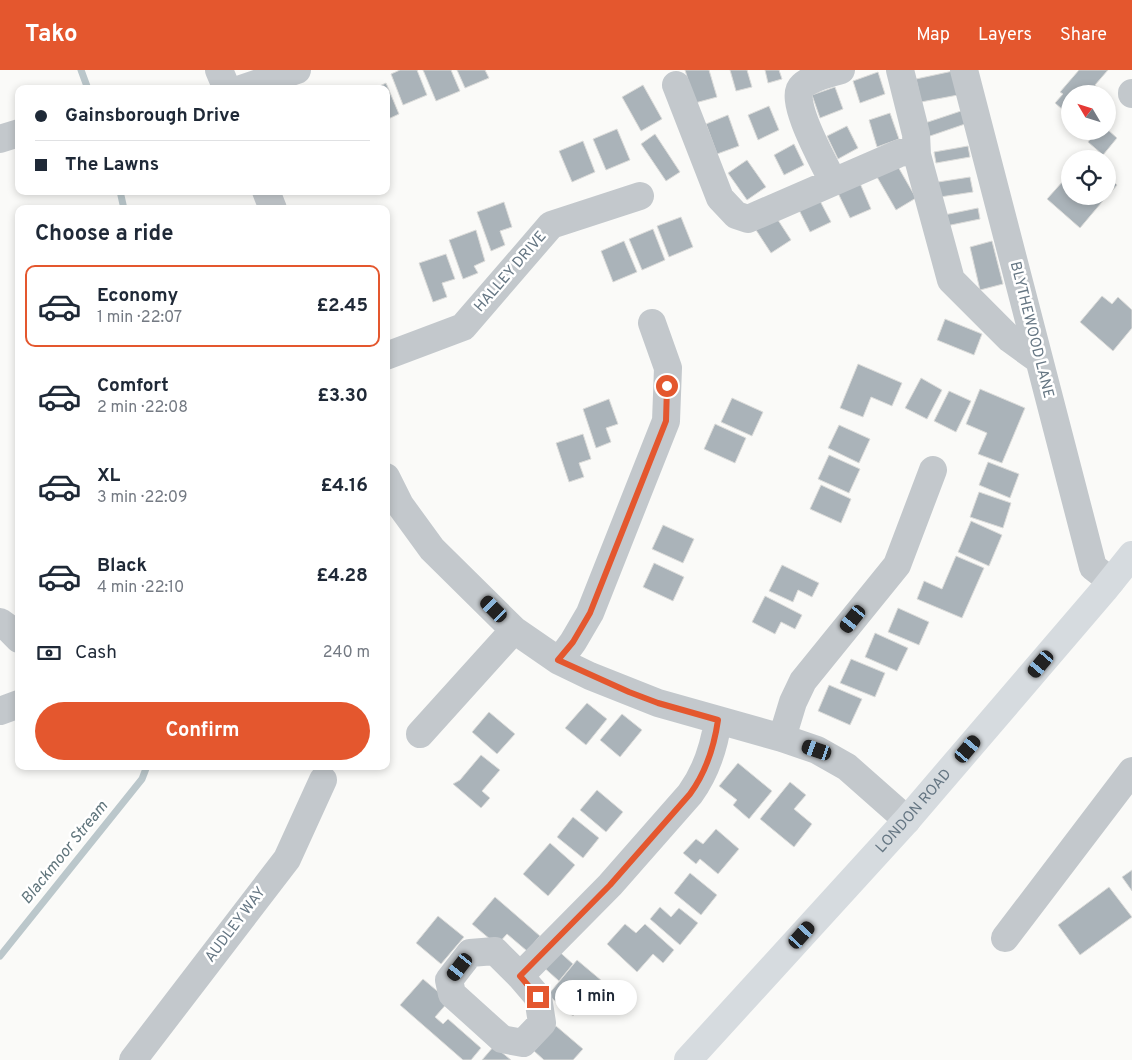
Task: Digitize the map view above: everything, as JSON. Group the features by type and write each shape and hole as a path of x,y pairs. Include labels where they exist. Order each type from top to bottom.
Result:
{"main road":[{"name":"LONDON ROAD","path":"688,1060 907,820 1132,555"}],"street":[{"path":"219,70 225,85"},
{"path":"253,85 298,70"},
{"path":"833,182 804,120 798,94 800,87 841,70"},
{"path":"900,70 916,134 918,155 951,280 1010,339 1039,360"},
{"name":"BLYTHEWOOD LANE","path":"964,70 1093,567 1111,581"},
{"path":"676,85 720,198 736,215 748,220 900,153 912,150 918,155"},
{"path":"0,139 15,134"},
{"name":"HALLEY DRIVE","path":"390,354 463,327 552,225 640,196"},
{"path":"558,660 573,642 590,613 666,421 668,368 652,323"},
{"path":"782,738 793,702 803,682 897,565 933,470"},
{"path":"390,485 400,504 432,549 514,630 558,660 590,676 651,700 817,750 847,767 907,820"},
{"path":"0,622 15,634"},
{"path":"420,734 514,630"},
{"path":"0,712 15,706"},
{"path":"520,976 616,878 690,794 701,779 713,745 718,720"},
{"path":"1006,938 1132,771"},
{"name":"AUDLEY WAY","path":"133,1060 287,859 322,780"}],"building":[{"path":"400,70 417,70 427,95 403,105 391,74"},
{"path":"423,70 451,70 460,91 436,101"},
{"path":"457,70 485,70 489,78 465,88"},
{"path":"685,70 709,70 717,97 695,103"},
{"path":"730,70 747,70 752,87 736,91"},
{"path":"765,70 779,70 782,79 768,83"},
{"path":"1079,70 1108,70 1095,85 1066,85"},
{"path":"953,71 958,95 921,102 916,79"},
{"path":"878,72 885,94 860,103 853,81"},
{"path":"643,85 662,119 641,131 622,97"},
{"path":"835,87 843,109 820,118 812,95"},
{"path":"390,93 399,114 390,118"},
{"path":"1061,96 1061,108 1055,103"},
{"path":"769,106 779,130 758,140 748,115"},
{"path":"964,110 968,123 930,136 925,123"},
{"path":"890,113 899,139 877,147 869,120"},
{"path":"728,115 739,146 717,154 706,124"},
{"path":"847,126 858,148 838,159 827,136"},
{"path":"617,129 630,160 606,170 593,139"},
{"path":"655,134 680,172 666,181 641,144"},
{"path":"1090,140 1115,140 1107,150 1097,150 1088,142"},
{"path":"583,141 595,172 572,182 559,151"},
{"path":"794,144 804,165 784,175 774,155"},
{"path":"968,146 970,157 936,163 934,152"},
{"path":"747,160 766,187 747,200 728,173"},
{"path":"897,165 916,198 896,210 877,177"},
{"path":"970,177 973,192 940,197 938,182"},
{"path":"859,181 871,209 850,218 837,191"},
{"path":"1061,183 1061,205 1099,205 1080,228 1047,199"},
{"path":"819,199 831,222 810,232 799,210"},
{"path":"504,202 512,227 500,231 505,245 491,251 477,212"},
{"path":"978,208 980,219 946,226 944,215"},
{"path":"681,217 693,247 669,257 657,226"},
{"path":"776,217 791,240 771,253 756,230"},
{"path":"653,229 665,260 642,270 629,239"},
{"path":"476,230 485,261 474,266 478,273 463,279 449,240"},
{"path":"624,241 637,272 613,282 601,251"},
{"path":"992,241 1003,284 980,290 970,247"},
{"path":"446,254 455,279 442,283 447,297 433,302 419,263"},
{"path":"1102,296 1112,304 1118,297 1132,310 1132,328 1113,351 1080,322"},
{"path":"945,319 982,334 974,355 937,340"},
{"path":"858,364 902,383 892,406 871,397 863,417 840,408"},
{"path":"921,378 942,390 927,419 905,408"},
{"path":"980,389 1025,408 1002,463 978,454 987,433 966,424"},
{"path":"949,391 971,401 956,432 934,421"},
{"path":"732,398 763,412 752,436 721,422"},
{"path":"609,399 618,424 606,428 611,442 596,448 583,409"},
{"path":"715,424 746,438 735,463 704,449"},
{"path":"839,425 870,439 859,463 828,448"},
{"path":"583,434 591,459 579,463 584,477 569,482 556,443"},
{"path":"829,455 860,469 849,493 818,479"},
{"path":"988,462 1019,474 1010,498 979,485"},
{"path":"821,485 851,499 841,523 810,509"},
{"path":"979,492 1011,503 1003,528 970,517"},
{"path":"971,521 1002,535 989,566 958,552"},
{"path":"663,525 694,539 683,563 652,549"},
{"path":"956,556 984,568 962,618 917,599 924,581 942,589"},
{"path":"654,563 684,577 673,601 643,587"},
{"path":"782,565 819,583 812,597 798,590 793,602 769,591"},
{"path":"765,596 802,615 795,629 781,622 775,634 752,622"},
{"path":"898,608 929,622 919,645 888,632"},
{"path":"875,633 908,648 897,671 865,657"},
{"path":"851,659 885,673 875,697 840,683"},
{"path":"829,685 862,699 850,725 818,711"},
{"path":"587,703 607,719 586,745 565,728"},
{"path":"489,712 515,734 497,754 472,732"},
{"path":"622,714 642,730 620,757 600,740"},
{"path":"481,755 500,770 482,791 490,798 481,808 453,784 460,780"},
{"path":"738,763 772,791 749,819 733,805 737,800 719,786"},
{"path":"790,782 806,795 794,809 812,824 794,847 760,819"},
{"path":"597,790 623,812 606,832 580,810"},
{"path":"573,817 599,838 583,858 557,837"},
{"path":"716,829 739,849 718,874 700,859 696,864 683,853 696,839 703,844"},
{"path":"550,843 575,865 548,896 523,874"},
{"path":"1132,870 1132,891 1122,877"},
{"path":"690,873 717,895 701,915 674,893"},
{"path":"1109,887 1132,917 1080,955 1058,925"},
{"path":"495,897 540,936 527,951 507,934 497,945 472,924"},
{"path":"660,907 671,917 679,908 698,923 680,945 650,919"},
{"path":"438,916 464,937 441,964 416,943"},
{"path":"625,924 636,933 645,924 674,950 663,963 653,954 637,972 607,944"},
{"path":"554,947 573,964 559,981 540,964"},
{"path":"577,960 602,981 573,1016 548,995"},
{"path":"423,979 449,1001 435,1017 443,1024 448,1019 481,1048 471,1060 463,1060 400,1005"},
{"path":"556,1026 583,1049 573,1060 544,1060 534,1051"},
{"path":"494,1046 511,1060 482,1060"}],"waterway":[{"name":"Blackmoor Stream","path":"81,70 87,85"},
{"name":"Blackmoor Stream","path":"121,195 123,205"},
{"name":"Blackmoor Stream","path":"0,956 142,779 145,770"}],"route":[{"path":"538,997 520,976 610,885 690,794 701,779 706,768 716,733 718,720 658,703 590,676 558,660 573,642 590,613 666,421 667,386"}]}
